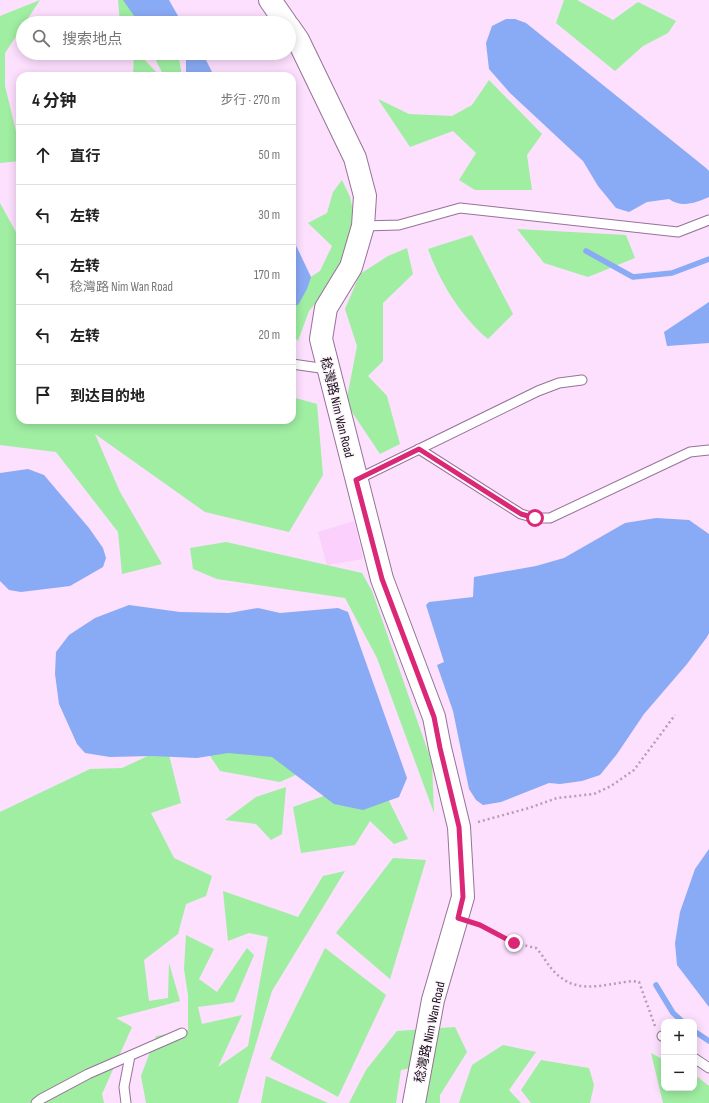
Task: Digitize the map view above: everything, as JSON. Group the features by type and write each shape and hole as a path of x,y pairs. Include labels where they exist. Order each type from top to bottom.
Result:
{"street":[{"path":"270,0 281,16"},
{"name":"稔灣路 Nim Wan Road","path":"296,37 355,158 364,196 363,226 351,267 326,308 322,325 321,339 327,369 382,579 434,717 459,827 463,897 433,1000 414,1103"}],"lane":[{"path":"363,226 399,225 460,208 678,232 709,220"},
{"path":"296,365 327,369"},
{"path":"356,480 538,391 559,383 582,380"},
{"path":"419,449 521,514 535,518 550,518 690,452 709,450"},
{"path":"36,1103 41,1098 88,1074 182,1033"},
{"path":"126,1103 124,1087 130,1056"},
{"path":"697,1060 709,1068"}],"path":[{"path":"459,827 529,808 556,798 594,794 611,786 634,770 675,715"},
{"path":"458,918 480,925 514,943 536,948 562,979 578,987 639,982 654,1023 661,1033"}],"shaded area":[{"path":"354,521 363,559 327,565 318,532"}],"green space":[{"path":"40,0 29,16 16,16 16,36 5,53 5,86 16,131 16,161 0,163 0,16"},
{"path":"118,0 149,0 147,16 119,16"},
{"path":"564,0 577,0 613,20 638,2 676,21 668,33 643,46 615,71 556,23"},
{"path":"134,60 145,60 156,72 133,72"},
{"path":"156,60 179,60 181,72 162,72"},
{"path":"489,80 542,134 527,155 532,190 475,190 459,180 476,153 453,131 410,147 378,99 409,114 452,116 472,105"},
{"path":"342,180 350,197 361,247 309,311 298,341 296,339 296,286 320,271 332,246 308,223 327,213 333,192"},
{"path":"0,203 16,232 16,424 296,424 296,398 317,404 323,475 289,532 205,512 95,434 120,492 162,564 122,574 118,532 56,452 0,445"},
{"path":"517,229 626,235 635,258 588,277 544,263"},
{"path":"472,235 513,314 488,339 460,310 452,298 428,249"},
{"path":"407,248 413,274 383,303 383,361 368,376 387,396 400,444 380,454 346,403 357,346 345,309 360,274 388,256"},
{"path":"226,542 362,573 372,591 432,763 434,813 377,658 345,598 217,579 193,569 190,548"},
{"path":"261,736 309,769 280,782 220,771 204,747"},
{"path":"167,747 181,803 151,813 174,858 212,876 206,896 186,904 178,934 144,960 149,1001 168,998 169,963 180,1001 116,1018 132,1027 102,1094 104,1103 0,1103 0,812 90,769 122,768"},
{"path":"286,787 282,834 271,840 256,824 225,820 256,797"},
{"path":"335,792 385,793 408,839 394,844 370,821 355,845 301,853 293,807"},
{"path":"393,858 426,860 390,979 336,933"},
{"path":"345,871 272,991 238,1103 146,1103 141,1076 156,1036 188,1030 188,995 184,969 186,935 214,949 199,979 217,992 247,948 254,955 234,1002 198,1007 202,1024 242,1015 218,1067 248,1046 268,937 249,933 228,941 223,891 298,917 323,876"},
{"path":"325,948 386,995 338,1097 270,1059"},
{"path":"455,1027 467,1052 440,1095 440,1103 426,1103 426,1065 401,1070 396,1103 349,1103 366,1070 397,1031"},
{"path":"503,1045 536,1052 509,1090 521,1103 459,1103 472,1065"},
{"path":"651,1053 661,1058 661,1091 697,1091 697,1076 709,1086 709,1103 663,1103"},
{"path":"541,1060 589,1068 594,1085 590,1103 531,1103 521,1090"},
{"path":"266,1076 328,1103 261,1103"}],"water":[{"path":"123,0 169,0 178,16 134,16"},
{"path":"506,19 515,19 526,23 706,168 709,171 709,197 689,204 674,202 669,199 647,202 629,212 616,208 598,186 583,161 510,93 489,69 486,43 492,26"},
{"path":"186,60 206,60 212,72 186,72"},
{"path":"296,245 311,277 307,289 298,305 296,305"},
{"path":"709,302 709,343 667,346 664,332"},
{"path":"28,469 44,475 89,528 103,548 106,558 103,567 70,586 21,592 9,590 0,581 0,473"},
{"path":"656,518 689,520 709,534 709,633 707,637 687,664 644,714 617,754 600,775 582,781 560,784 549,783 501,802 483,805 476,800 469,789 453,711 437,665 444,662 426,605 429,602 473,597 474,577 536,566 564,558 625,523"},
{"path":"129,605 180,612 229,613 258,608 280,613 338,608 348,612 407,778 399,797 363,810 334,804 272,757 228,753 197,758 152,756 110,757 85,753 77,744 59,704 55,674 56,652 69,635 95,618"},
{"path":"709,849 709,1007 677,965 675,943 680,912 695,869"}],"waterway":[{"path":"586,251 633,277 672,273 709,259"},
{"path":"656,985 673,1013 680,1019"},
{"path":"697,1033 709,1041"}],"route":[{"path":"514,943 480,925 458,918 463,897 459,827 434,717 382,579 356,480 419,449 521,514 535,518"}]}
